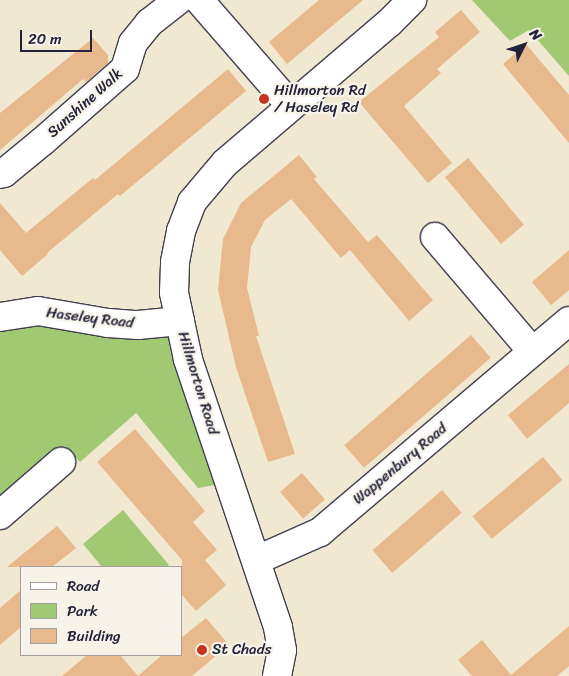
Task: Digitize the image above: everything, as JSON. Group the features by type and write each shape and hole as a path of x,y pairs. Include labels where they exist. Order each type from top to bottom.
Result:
{"street":[{"name":"Sunshine Walk","path":"0,174 4,173 125,69 133,43 144,30 178,0"},
{"path":"199,0 291,106"},
{"name":"Hillmorton Road","path":"277,676 282,650 278,627 188,359 174,293 175,262 181,231 192,202 226,163 412,0"},
{"path":"435,237 532,351"},
{"name":"Haseley Road","path":"2,313 38,311 108,324 138,325 180,321"},
{"name":"Wappenbury Road","path":"256,560 320,532 569,321"},
{"path":"0,515 61,462"}],"green space":[{"path":"472,0 569,0 569,76 529,30 510,41"},
{"path":"9,323 177,330 226,483 198,488 136,413 80,462 65,446 0,508 0,326"},
{"path":"123,510 169,565 101,566 83,544"}],"building":[{"path":"319,0 363,0 287,64 269,42"},
{"path":"461,10 480,32 437,69 441,73 404,106 452,163 428,183 359,102 439,37 435,32"},
{"path":"93,38 108,55 108,63 86,82 83,79 0,150 0,113"},
{"path":"526,44 569,95 569,143 503,64"},
{"path":"228,69 246,91 120,196 118,194 22,276 0,250 0,203 26,233 93,178 95,180"},
{"path":"299,155 317,177 314,179 368,242 377,235 433,300 409,321 350,250 341,258 291,199 265,220 251,247 247,288 259,336 256,336 295,454 268,462 236,367 218,290 223,239 241,203"},
{"path":"468,158 524,225 501,244 445,177"},
{"path":"569,250 569,290 551,305 532,282"},
{"path":"471,335 491,358 364,468 344,445"},
{"path":"569,364 569,403 527,439 508,415"},
{"path":"135,429 205,511 193,522 217,550 205,560 226,585 196,611 182,595 182,560 97,462"},
{"path":"543,457 562,480 492,539 473,516"},
{"path":"302,473 325,499 303,518 280,492"},
{"path":"442,490 462,513 392,573 373,550"},
{"path":"57,526 76,548 53,566 7,567"},
{"path":"20,591 20,628 0,645 0,608"},
{"name":"St Chads","path":"206,618 229,645 192,676 138,676 161,656 182,656 182,637"},
{"path":"569,626 569,666 557,676 472,676 458,660 482,640 511,675"},
{"path":"86,656 121,656 138,676 62,676"}],"place":[{"name":"Hillmorton Rd / Haseley Rd","path":"264,99"},
{"name":"St Chads","path":"202,650"}]}
